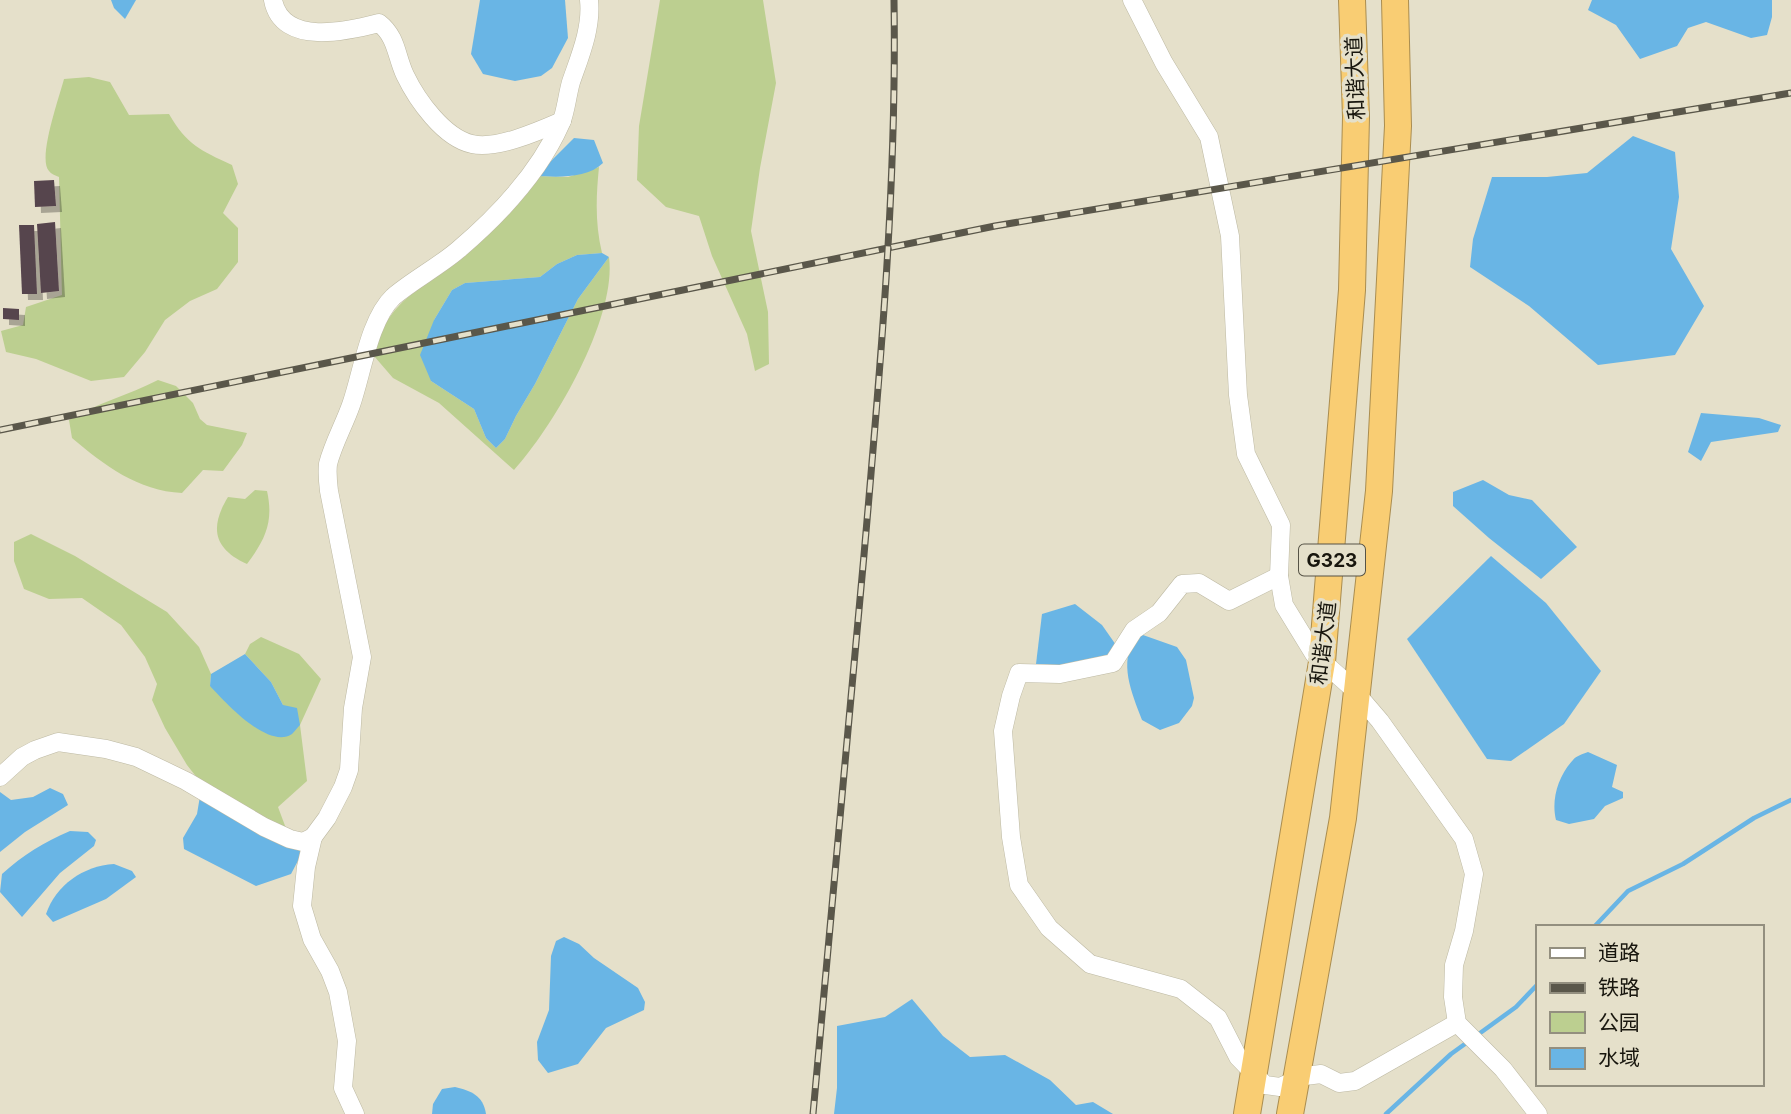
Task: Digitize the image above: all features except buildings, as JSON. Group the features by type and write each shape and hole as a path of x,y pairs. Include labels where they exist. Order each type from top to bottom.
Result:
{"highway":[{"name":"和谐大道","path":"1248,1114 1322,662 1352,290 1356,117 1352,0"},
{"name":"和谐大道","path":"1290,1114 1343,818 1379,491 1398,126 1395,0"}],"street":[{"path":"272,0 274,7 287,23 303,31 340,32 379,23 393,39 404,72 417,98 445,130 471,144 508,140 562,121"},
{"path":"355,1114 343,1088 347,1041 338,992 312,939 302,906 306,867 313,837 327,818 349,770 354,708 362,657 329,491 328,466 351,406 366,351 392,298 457,251 503,207 540,161 562,121 586,35 589,0"},
{"path":"1132,0 1164,63 1209,137 1230,236 1238,395 1246,454 1281,524 1279,576 1284,605 1314,654 1350,686 1380,721 1464,839 1474,874 1464,931 1454,965 1453,997 1457,1023 1503,1069 1538,1114"},
{"path":"1279,576 1229,601 1199,583 1182,584 1159,612 1134,630 1113,663 1060,674 1019,673 1003,731 1011,837 1019,885 1049,928 1090,964 1181,989 1218,1018 1238,1057 1265,1085 1280,1087 1305,1076 1321,1074 1339,1083 1354,1081 1457,1023"},
{"path":"0,777 22,757 58,742 106,748 136,757 186,781 289,839 303,842 313,837"}],"green space":[{"path":"660,0 763,0 776,83 751,231 768,312 769,364 755,371 747,334 712,256 699,216 666,207 637,180 639,126"},
{"path":"89,77 110,82 129,115 169,114 195,146 232,165 238,184 223,213 238,228 238,262 217,289 190,301 165,320 145,352 124,377 91,381 36,359 6,352 1,331 23,325 26,307 62,295 59,177 49,171 46,164 47,141 64,79"},
{"path":"599,167 597,210 602,253 577,255 557,264 540,277 465,283 452,290 434,320 431,381 474,409 486,438 496,448 505,439 578,299 609,257 609,282 603,310 580,370 547,427 514,470 439,403 393,378 374,356 380,336 398,307 463,254 536,176 568,177"},
{"path":"158,380 176,386 193,403 200,419 207,425 247,433 242,445 223,471 203,470 182,493 151,487 122,475 72,438 69,420"},
{"path":"255,490 267,491 269,512 263,539 247,564 227,552 221,544 217,528 218,518 228,497 245,499"},
{"path":"31,534 75,556 167,612 199,647 211,674 210,686 283,705 271,682 245,654 250,644 261,637 299,654 321,679 300,725 307,781 278,807 290,839 209,793 187,765 165,728 152,700 157,684 145,657 121,625 82,598 49,599 24,589 14,561 14,542"}],"water":[{"path":"111,0 136,0 125,19 114,8"},
{"path":"480,0 565,0 568,38 552,68 541,76 515,81 483,74 471,54"},
{"path":"1592,0 1772,0 1772,17 1767,35 1751,38 1706,22 1688,28 1677,46 1640,59 1616,25 1588,10"},
{"path":"1633,136 1675,152 1679,197 1671,249 1704,306 1675,355 1598,365 1529,306 1470,267 1473,239 1492,177 1547,177 1587,173"},
{"path":"574,138 594,140 603,163 580,174 562,177 536,176"},
{"path":"602,253 609,257 578,299 505,439 496,448 486,438 474,409 431,381 420,355 434,320 452,290 465,283 540,277 557,264 577,255"},
{"path":"1701,413 1759,418 1781,425 1778,432 1711,442 1701,461 1688,452"},
{"path":"1483,480 1509,495 1532,500 1577,547 1541,579 1453,506 1453,492"},
{"path":"1491,556 1546,603 1601,671 1564,724 1511,761 1487,759 1407,639"},
{"path":"1075,604 1102,625 1116,645 1108,657 1061,666 1036,664 1042,614"},
{"path":"1143,635 1177,647 1186,660 1194,698 1192,706 1179,723 1160,730 1142,720 1128,678 1130,646 1135,636"},
{"path":"245,654 271,682 283,705 297,708 300,725 292,734 271,736 259,730 210,686 211,674"},
{"path":"1588,752 1617,765 1612,787 1623,792 1623,798 1605,806 1594,819 1569,824 1556,820 1554,804 1560,781 1574,759"},
{"path":"50,788 63,794 68,805 25,832 0,852 0,792 11,800 33,797"},
{"path":"200,796 301,849 301,855 291,874 256,886 184,849 183,838 197,814"},
{"path":"70,831 88,832 96,840 94,846 60,873 22,917 0,892 2,874 34,850"},
{"path":"114,864 132,871 136,877 106,899 53,922 46,914 56,894 72,879 92,869"},
{"path":"564,937 579,944 594,958 638,988 645,1002 644,1010 606,1028 578,1064 548,1073 538,1060 537,1042 549,1010 551,956 556,941"},
{"path":"912,999 943,1036 970,1057 1005,1055 1050,1080 1076,1105 1093,1102 1113,1114 834,1114 837,1088 837,1026 885,1017"},
{"path":"455,1087 479,1098 486,1114 432,1114 433,1104 442,1089"}],"waterway":[{"path":"1596,925 1628,891 1683,864 1754,818 1791,800"},
{"path":"1476,1036 1516,1007 1536,986"},
{"path":"1386,1114 1451,1054 1469,1041"}],"railway":[{"path":"813,1114 881,347 893,139 894,0"},
{"path":"0,430 995,226 1791,93"}]}
